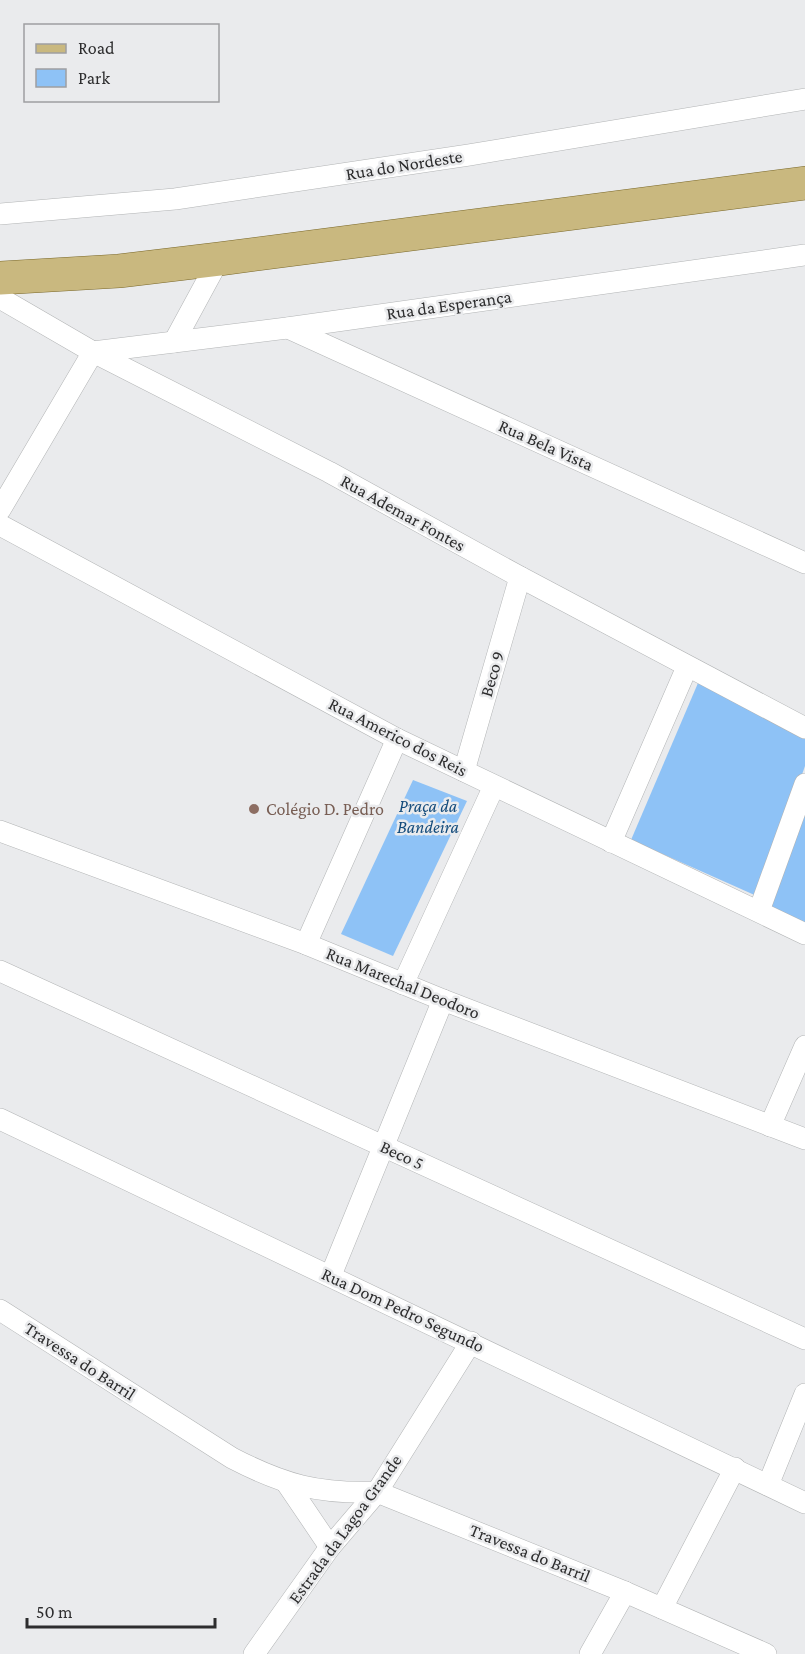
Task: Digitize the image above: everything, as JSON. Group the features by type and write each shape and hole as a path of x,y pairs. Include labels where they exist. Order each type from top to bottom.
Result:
{"main road":[{"path":"0,278 119,271 805,183"}],"street":[{"name":"Rua do Nordeste","path":"0,213 175,199 469,155 805,99"},
{"name":"Rua da Esperança","path":"93,352 287,328 805,255"},
{"path":"174,342 219,259"},
{"name":"Rua Ademar Fontes","path":"0,298 93,352 328,472 520,578 805,728"},
{"name":"Rua Bela Vista","path":"287,328 805,563"},
{"path":"0,510 93,352"},
{"name":"Rua Americo dos Reis","path":"0,525 397,739 805,934"},
{"name":"Beco 9","path":"464,771 520,578"},
{"path":"611,842 687,667"},
{"path":"306,944 397,739"},
{"path":"759,912 805,784"},
{"path":"403,984 494,786"},
{"name":"Rua Marechal Deodoro","path":"0,831 306,944 443,1000 805,1139"},
{"name":"Beco 5","path":"0,971 805,1339"},
{"path":"331,1275 443,1000"},
{"path":"770,1126 805,1046"},
{"name":"Rua Dom Pedro Segundo","path":"0,1119 805,1503"},
{"name":"Travessa do Barril","path":"0,1310 232,1458 267,1476 306,1488 344,1493 377,1492 625,1592 766,1654"},
{"name":"Estrada da Lagoa Grande","path":"254,1654 330,1547 377,1492 471,1342"},
{"path":"768,1485 805,1394"},
{"path":"662,1608 735,1468"},
{"path":"286,1482 330,1547"},
{"path":"590,1654 625,1592"}],"green space":[{"path":"698,683 805,737 805,766 759,897 631,840"},
{"name":"Praça da Bandeira","path":"413,780 467,801 393,956 341,934"},
{"path":"805,805 805,923 767,906"}],"place":[{"name":"Colégio D. Pedro","path":"254,809"}]}
